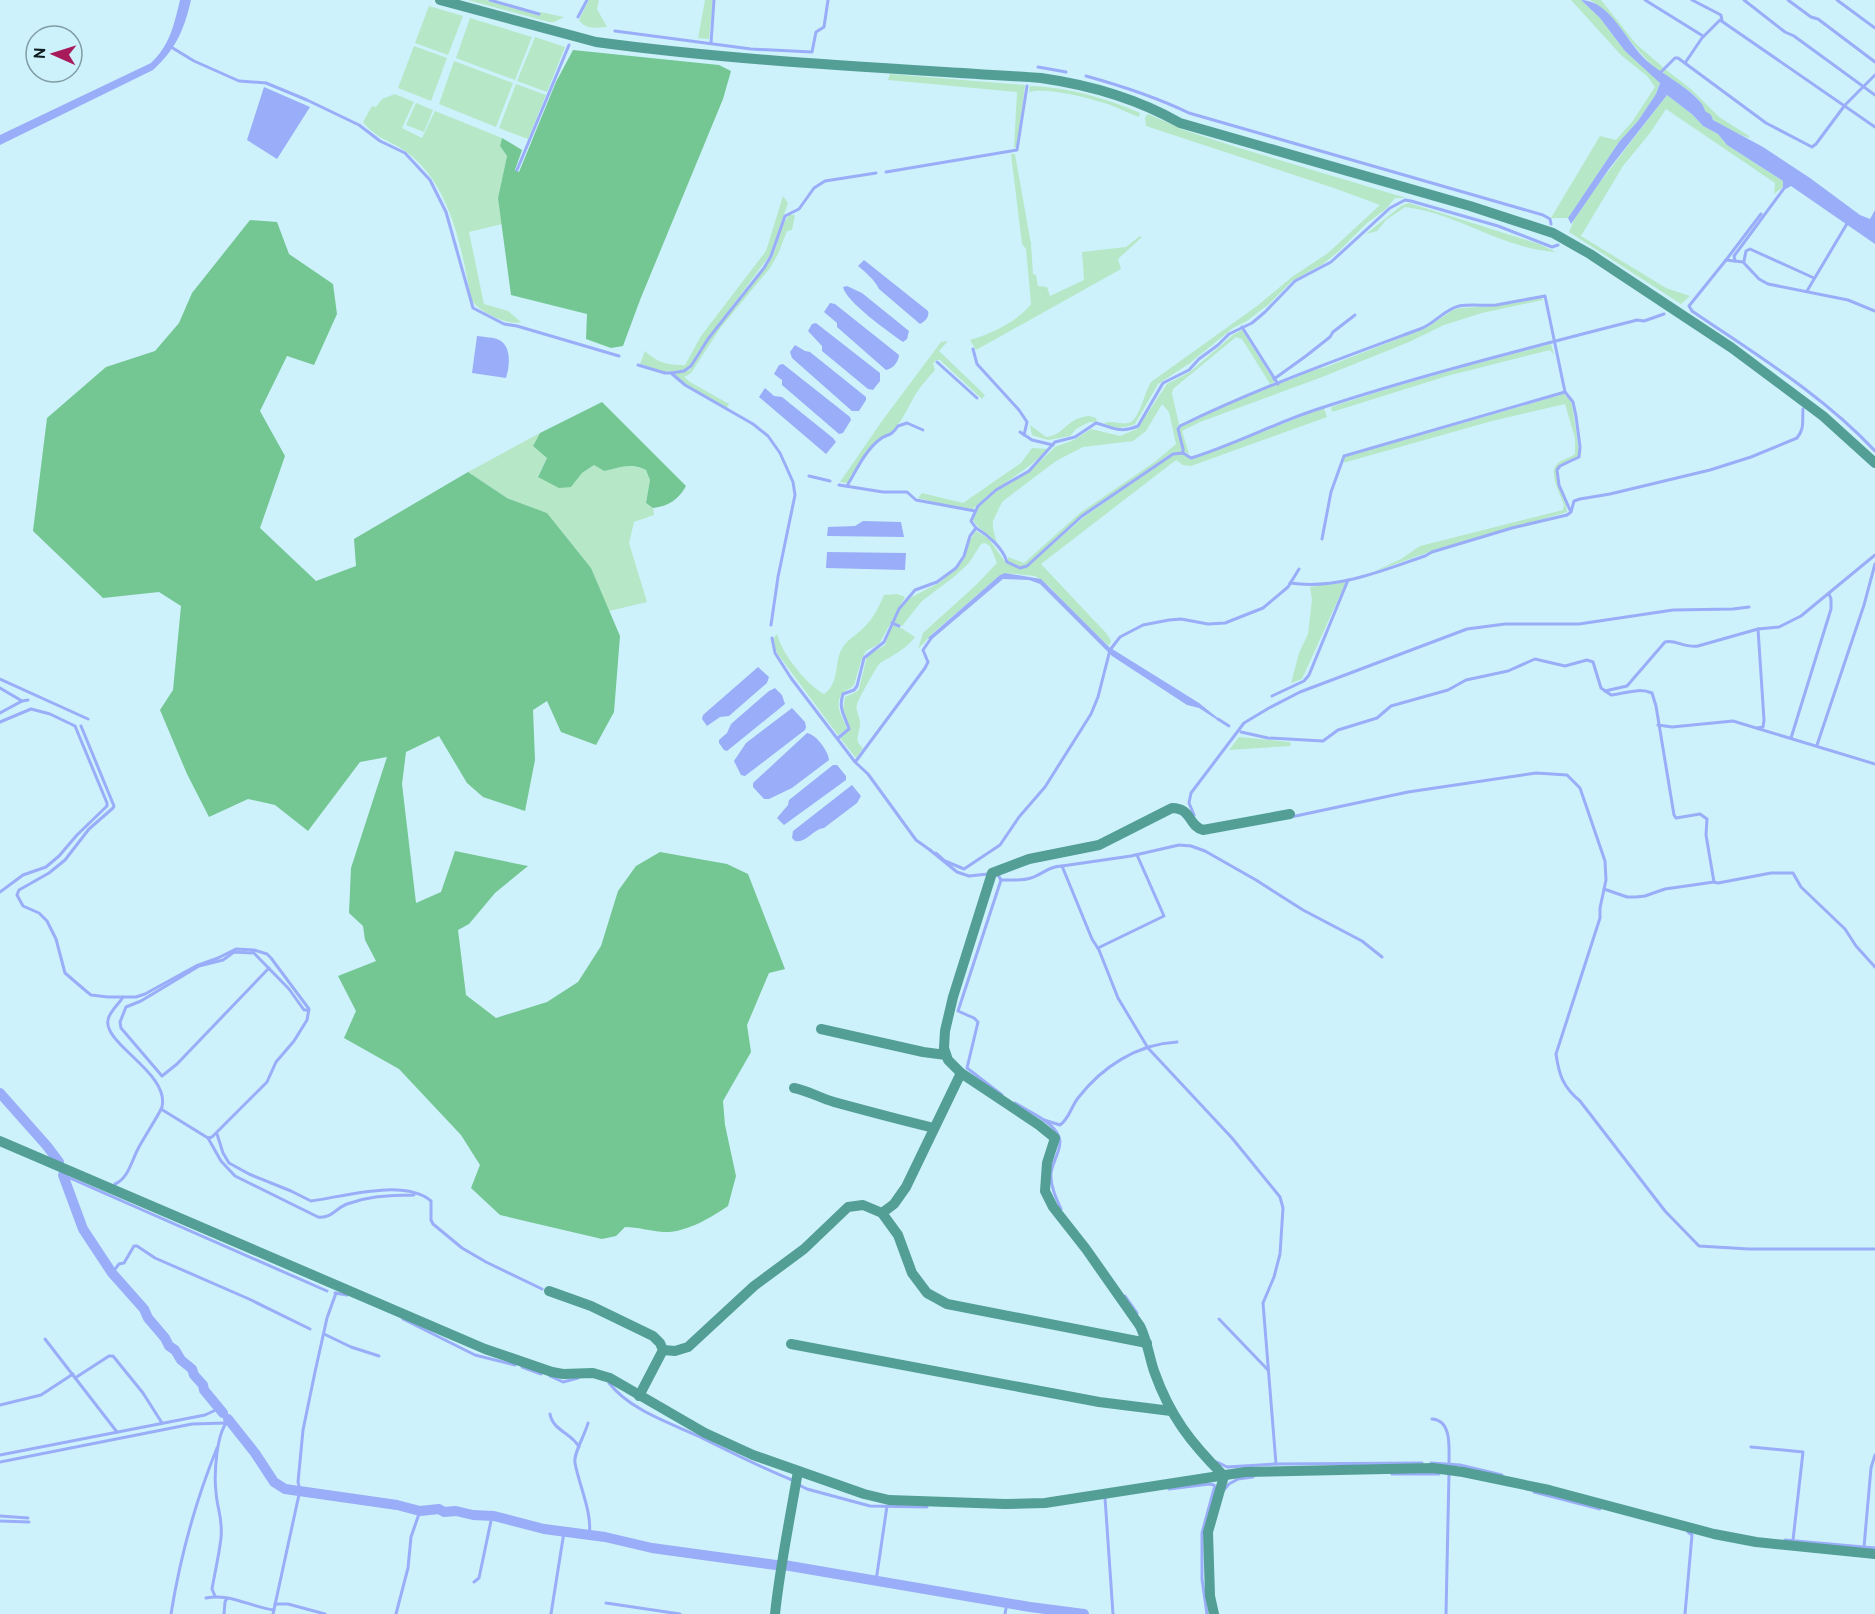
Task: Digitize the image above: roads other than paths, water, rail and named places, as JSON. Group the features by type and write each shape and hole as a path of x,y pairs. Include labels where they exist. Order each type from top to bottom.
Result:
{"street":[{"path":"440,0 596,42 619,45 1070,82 1102,89 1142,104 1180,123 1509,218 1566,240 1647,291 1780,384 1831,423 1875,463"},
{"path":"1224,1476 1204,1456 1171,1411 1140,1326 1053,1207 1046,1191 1047,1163 1054,1138 1039,1125 961,1074 946,1055 945,1031 952,997 992,873 1029,859 1099,845 1172,808 1185,811 1197,828 1203,830 1290,814"},
{"path":"821,1029 946,1055"},
{"path":"882,1213 894,1204 906,1187 961,1074"},
{"path":"794,1088 810,1091 830,1100 879,1115 934,1128"},
{"path":"0,1140 486,1349 552,1372 593,1373 610,1378 705,1433 753,1455 864,1494 889,1500 1045,1503 1245,1472 1445,1469 1549,1490 1714,1534 1756,1542 1875,1554"},
{"path":"663,1350 675,1351 688,1347 754,1286 804,1249 848,1207 863,1205 882,1213 898,1235 912,1273 927,1293 947,1304 1147,1343"},
{"path":"549,1291 591,1306 653,1336 663,1350"},
{"path":"791,1344 1099,1402 1171,1411"},
{"path":"639,1396 663,1350"},
{"path":"775,1614 779,1569 785,1548 798,1471"},
{"path":"1214,1614 1210,1596 1209,1532 1224,1476"}],"water":[{"path":"180,0 191,0 182,30 168,54 153,70 0,145 0,135 151,63 167,42"},
{"path":"1581,0 1601,7 1647,61 1697,98 1713,120 1763,147 1860,215 1870,219 1875,210 1875,244 1791,186 1786,189 1783,187 1783,181 1727,145 1718,134 1703,126 1693,115 1667,95 1609,169 1571,224 1568,218 1619,142 1638,121 1656,94 1660,83 1625,51 1600,18"},
{"path":"264,87 310,107 277,159 247,140"},
{"path":"864,260 928,311 925,320 920,324 879,289 858,266"},
{"path":"847,286 862,293 909,331 907,339 903,342 852,301 843,287"},
{"path":"830,303 835,304 899,355 893,366 886,370 837,327 837,323 824,312"},
{"path":"816,323 880,373 880,381 873,390 868,389 822,351 822,346 808,331 812,324"},
{"path":"477,336 497,339 505,346 509,356 506,378 472,373"},
{"path":"795,345 810,352 866,397 859,411 852,411 792,358 790,352"},
{"path":"783,364 850,417 851,420 843,433 839,434 782,385 782,380 774,374 779,365"},
{"path":"765,388 774,396 782,397 833,438 836,442 826,454 759,397"},
{"path":"863,521 901,522 904,537 827,536 828,527 855,526"},
{"path":"827,552 906,553 905,570 826,568"},
{"path":"1005,573 1041,579 1109,647 1199,703 1219,721 1199,708 1187,705 1112,656 1040,584 1029,580 1003,579 931,640 928,638"},
{"path":"758,667 769,677 767,683 729,716 720,717 707,726 702,719 703,715"},
{"path":"775,688 782,695 785,704 727,751 724,750 719,740 727,733 731,724"},
{"path":"792,708 805,722 805,730 745,776 741,775 734,761 746,743"},
{"path":"807,733 821,744 829,760 792,788 769,799 764,799 753,787 753,783"},
{"path":"833,765 837,765 846,776 846,780 784,825 777,818 788,805 789,800"},
{"path":"852,785 861,796 857,803 824,828 803,840 795,841 792,838 793,831"}],"waterway":[{"path":"490,0 539,14"},
{"path":"578,17 587,0"},
{"path":"711,43 714,0"},
{"path":"615,31 751,49 812,52 816,32 824,27 828,0"},
{"path":"1645,0 1703,36"},
{"path":"1692,0 1721,15 1722,21"},
{"path":"1744,0 1785,32 1794,36 1875,95"},
{"path":"1788,0 1811,17 1818,19 1875,62"},
{"path":"1837,0 1875,28"},
{"path":"1685,63 1702,38 1720,20 1875,127"},
{"path":"517,170 569,45"},
{"path":"171,47 194,61 239,81 266,83 307,100 359,125 380,141 405,153 430,180 446,212 473,308 504,324 619,356"},
{"path":"1659,74 1675,58 1678,58 1766,123 1812,147 1845,105 1875,75"},
{"path":"1038,67 1066,72"},
{"path":"1086,76 1139,92 1189,113 1543,215 1550,219 1551,224"},
{"path":"886,172 1017,150 1027,86"},
{"path":"671,373 684,371 691,366 708,339 764,268 771,256 785,216 799,209 814,188 825,181 876,173"},
{"path":"1735,261 1734,256 1785,187"},
{"path":"838,738 849,729 842,708 843,694 854,690 857,686 864,658 884,642 899,609 915,590 937,582 956,568 976,528 971,521 978,506 996,490 1029,471 1055,442 1075,437 1096,423 1121,430 1138,426 1163,383 1189,370 1229,334 1252,323 1295,281 1331,262 1390,208 1405,200 1411,201 1498,226 1552,247 1558,245"},
{"path":"1726,260 1761,214"},
{"path":"1807,291 1848,222"},
{"path":"1744,261 1746,251 1750,249 1814,278"},
{"path":"1875,311 1848,300 1768,284 1759,279 1743,262 1726,260 1689,306 1692,311 1811,393 1875,451"},
{"path":"1183,453 1178,429 1180,426 1239,399 1420,329 1459,306 1496,305 1545,296 1565,392 1344,456 1331,492 1322,539"},
{"path":"976,528 994,542 1007,562 1020,568 1027,566 1082,516 1173,454 1183,453 1191,458 1355,397 1475,362 1637,320 1644,321 1664,314"},
{"path":"1274,379 1355,315"},
{"path":"1242,327 1278,384"},
{"path":"973,349 977,364 1027,422 1024,435"},
{"path":"937,362 977,398"},
{"path":"638,365 671,373 685,385 753,424 768,436 780,453 793,482 795,495 778,577 771,625"},
{"path":"1565,392 1573,402 1580,447 1579,457 1560,466 1557,470 1559,485 1570,510"},
{"path":"1290,583 1325,584 1359,578 1432,552 1512,528 1567,515 1571,512 1574,501 1580,499 1710,470 1751,457 1797,438 1802,428 1803,409"},
{"path":"847,486 865,455 898,426 907,423 923,430"},
{"path":"1020,432 1032,440 1053,445"},
{"path":"809,476 830,481"},
{"path":"839,485 883,492 907,492 916,500 975,511"},
{"path":"1605,691 1627,686 1665,642 1698,646 1758,629 1779,627 1801,616 1875,555"},
{"path":"1817,745 1864,605 1875,564"},
{"path":"936,853 945,861 964,869 1000,845 1019,817 1045,787 1091,714 1098,697 1110,650 1120,637 1143,625 1169,620 1181,619 1208,624 1225,623 1263,608 1288,587 1299,569"},
{"path":"1272,696 1304,681 1309,675 1348,580"},
{"path":"1791,738 1831,609 1829,594"},
{"path":"1194,815 1189,803 1191,793 1244,723 1300,692 1467,629 1505,624 1579,624 1673,610 1749,607"},
{"path":"892,623 899,626"},
{"path":"1757,728 1763,727 1764,720 1758,629"},
{"path":"856,761 925,668 928,662 923,650 932,637"},
{"path":"772,638 775,653 791,678 855,762 868,774 916,840 930,850"},
{"path":"1241,732 1268,738 1323,741 1338,730 1377,718 1391,706 1448,690 1466,680 1508,671 1535,659 1565,666 1587,660 1593,662 1601,688 1611,695 1637,691 1652,693 1674,815 1676,818 1700,814 1707,819 1706,835 1714,882 1771,873 1793,873 1801,887 1845,929 1856,946 1875,967"},
{"path":"0,679 88,719"},
{"path":"0,688 22,701"},
{"path":"0,713 28,700"},
{"path":"0,722 31,709 50,714 75,726 107,803 107,806 46,867 23,875 0,892"},
{"path":"1218,719 1229,726"},
{"path":"1658,725 1672,727 1733,721 1875,764"},
{"path":"81,726 114,806 89,829 65,860 49,873 19,890 17,895 23,906 39,913 47,921 56,939 65,973 91,995 136,997 196,966 236,949 254,950 267,954 271,958 309,1009 307,1020 294,1041 276,1062 267,1082 212,1137 208,1138 161,1109"},
{"path":"1291,817 1408,792 1536,773 1567,775 1580,788 1605,861 1606,880 1600,918 1556,1054 1560,1074 1566,1086 1665,1211 1699,1246 1749,1249 1875,1249"},
{"path":"1062,866 1131,856 1179,845 1191,846 1205,851 1303,910 1362,941 1382,957"},
{"path":"930,850 957,872 969,876 988,874"},
{"path":"1098,948 1164,916 1137,855"},
{"path":"998,875 1001,880 1024,880 1053,867 1062,866 1118,998 1148,1048 1232,1138 1280,1197 1283,1208 1280,1254 1274,1277 1263,1303 1276,1464"},
{"path":"1001,880 958,1011 978,1022 967,1068 1002,1095"},
{"path":"1604,889 1627,897 1636,897 1665,889 1714,882"},
{"path":"252,951 289,989 304,1010 308,1010"},
{"path":"252,953 234,952 223,960 199,966 141,1001 126,1007 120,1022 121,1028 162,1076 177,1064 269,968"},
{"path":"115,1184 127,1173 162,1107 162,1094 156,1082 115,1039 109,1029 109,1017 123,997"},
{"path":"1044,1120 1060,1125 1066,1120 1076,1101 1098,1076 1122,1059 1148,1047 1177,1042"},
{"path":"0,1093 59,1162"},
{"path":"1015,1103 1052,1126 1059,1137 1060,1145 1051,1178 1061,1209"},
{"path":"217,1134 229,1163 311,1201 372,1191 405,1191 419,1194 431,1201 433,1224 462,1248 542,1289"},
{"path":"208,1138 221,1161 235,1176 318,1217 330,1215 347,1204 364,1199 414,1195"},
{"path":"63,1175 327,1291"},
{"path":"63,1175 83,1229 112,1273 144,1309 169,1346 192,1369 204,1390 223,1413"},
{"path":"112,1273 119,1264 124,1263 134,1246 137,1246 155,1258 249,1299 310,1329"},
{"path":"335,1293 347,1295"},
{"path":"273,1614 300,1490 298,1482 303,1430 327,1318 336,1293"},
{"path":"1125,1296 1137,1313"},
{"path":"403,1319 475,1355 515,1365"},
{"path":"1219,1319 1268,1370"},
{"path":"324,1334 351,1347 379,1356"},
{"path":"45,1339 117,1432"},
{"path":"75,1378 109,1356 113,1356 143,1393 162,1423"},
{"path":"522,1367 541,1374"},
{"path":"0,1405 41,1395 73,1374"},
{"path":"550,1376 563,1382 578,1378"},
{"path":"609,1383 628,1401 651,1415 792,1480"},
{"path":"0,1455 205,1415 220,1408"},
{"path":"550,1414 555,1424 579,1447"},
{"path":"228,1419 274,1482 285,1489 397,1505 420,1511 439,1509 444,1512 456,1511 494,1516 544,1529 605,1537 652,1548 776,1565"},
{"path":"1432,1419 1443,1424 1446,1429 1449,1463"},
{"path":"215,1596 212,1589 221,1531 215,1475 221,1434 229,1420"},
{"path":"0,1462 192,1424 226,1423"},
{"path":"588,1423 577,1450 575,1463 589,1518 589,1536"},
{"path":"1751,1447 1803,1452 1793,1540"},
{"path":"171,1614 190,1530 217,1448"},
{"path":"1864,1547 1871,1468 1875,1455"},
{"path":"1217,1462 1227,1467 1276,1464 1422,1463"},
{"path":"1431,1463 1460,1465 1502,1475"},
{"path":"1446,1614 1449,1473"},
{"path":"1392,1474 1439,1474"},
{"path":"1223,1491 1238,1479 1253,1477"},
{"path":"1169,1489 1209,1484 1214,1485 1215,1488"},
{"path":"799,1485 870,1506 927,1507"},
{"path":"1207,1614 1202,1579 1202,1533 1214,1489"},
{"path":"1534,1492 1600,1509"},
{"path":"1105,1498 1113,1614"},
{"path":"876,1581 887,1506"},
{"path":"396,1614 408,1568 411,1537 420,1511"},
{"path":"0,1516 28,1518"},
{"path":"474,1582 479,1578 492,1516"},
{"path":"0,1521 29,1522"},
{"path":"551,1614 564,1532"},
{"path":"1685,1614 1692,1535 1688,1532"},
{"path":"1785,1540 1875,1548"},
{"path":"784,1565 1084,1614"},
{"path":"206,1598 223,1597 274,1610"},
{"path":"224,1614 227,1598"},
{"path":"606,1603 680,1614"},
{"path":"1005,1614 1007,1603"},
{"path":"275,1604 288,1604 325,1614"}]}
